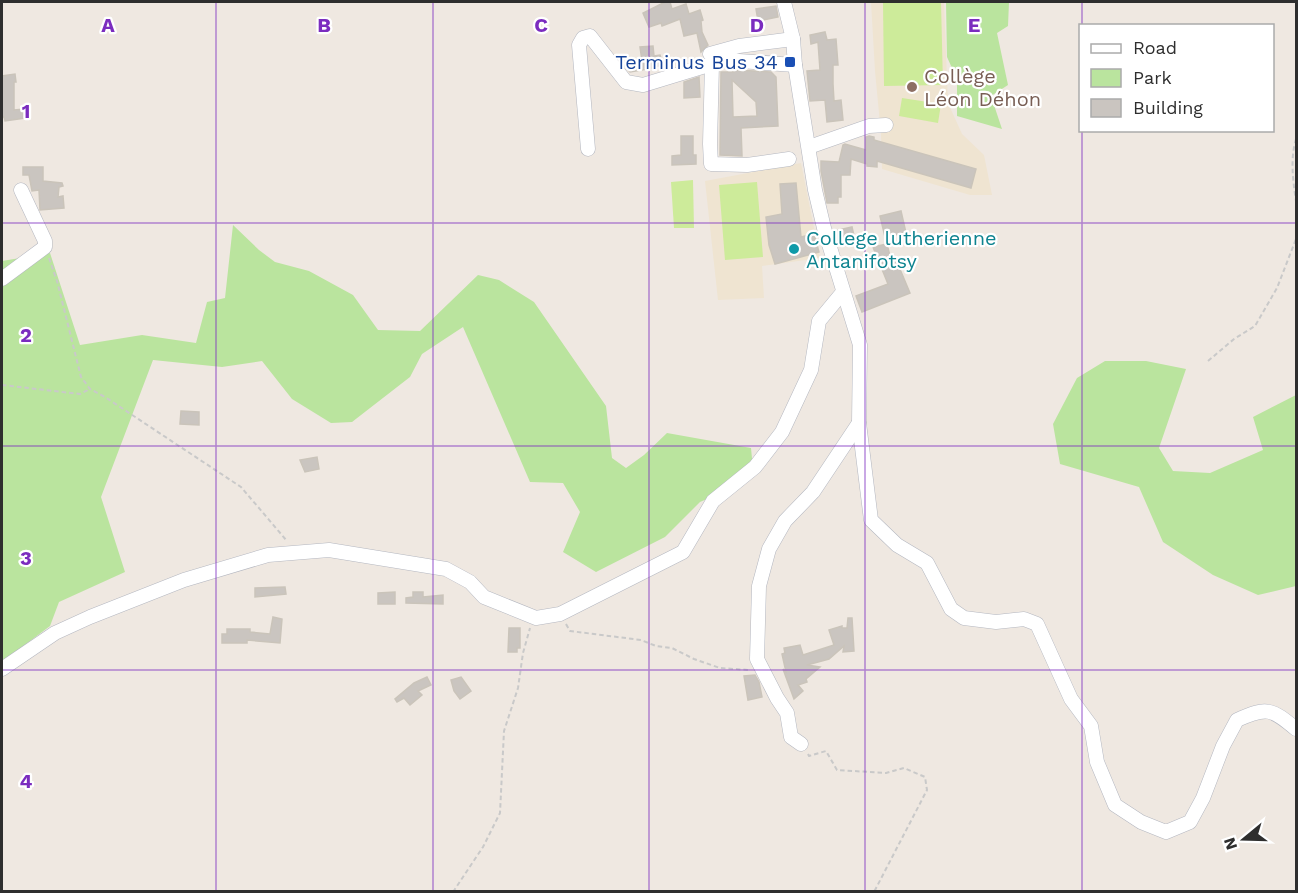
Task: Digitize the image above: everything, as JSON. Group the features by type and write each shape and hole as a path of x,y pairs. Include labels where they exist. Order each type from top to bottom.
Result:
{"street":[{"path":"784,2 793,39 815,190 824,228 860,345 859,423 871,520 897,545 927,563 951,609 964,618 996,622 1024,619 1037,624 1071,699 1090,726 1097,762 1115,805 1141,822 1166,832 1190,822 1203,798 1223,746 1237,720 1263,711 1277,713 1296,729"},
{"path":"588,149 579,45 583,38 590,36 626,82 643,85 739,46 793,39"},
{"path":"711,59 795,65"},
{"path":"711,59 711,164 747,165 789,159"},
{"path":"808,147 869,126 886,125"},
{"path":"2,279 45,248 45,242 21,190"},
{"path":"2,669 55,633 141,596 238,563 268,555 297,552 329,550 446,569 470,582 484,597 536,618 560,614 683,552 712,501 755,467 782,432 812,370 819,321 843,292"},
{"path":"801,744 791,736 787,712 757,659 759,586 769,549 785,521 813,492 859,423"}],"path":[{"path":"1296,139 1293,179 1296,201"},
{"path":"1208,361 1234,339 1255,326 1277,288 1296,239"},
{"path":"45,248 57,282 81,376 90,389 241,487 297,552"},
{"path":"2,385 80,394 90,389"},
{"path":"560,614 570,631 641,640 656,646 672,648 720,668 762,670"},
{"path":"453,891 483,847 500,813 504,731 518,688 527,636 536,618"},
{"path":"801,744 809,756 826,751 837,770 886,773 904,768 925,777 927,790 874,891"}],"shaded area":[{"name":"Collège Léon Déhon","path":"871,2 944,2 948,103 962,134 984,155 992,195 970,195 882,169"},
{"path":"801,163 820,258 762,266 764,298 718,300 705,181"}],"green space":[{"path":"883,2 941,2 943,85 884,86"},
{"path":"946,2 1009,2 1008,26 997,33 1008,85 991,96 1002,129 957,116 957,79 947,57"},
{"path":"902,98 941,104 938,123 899,116"},
{"path":"693,180 694,228 674,228 671,182"},
{"path":"757,182 763,257 725,260 719,185"},
{"path":"233,225 275,262 309,271 353,295 378,330 420,331 478,275 499,280 534,302 606,406 612,458 626,468 667,433 751,448 753,469 725,491 700,502 665,537 596,572 563,552 580,512 563,483 530,482 463,327 422,354 410,377 352,422 331,423 292,399 262,361 222,367 153,360 101,497 125,572 59,602 50,626 2,662 2,261 50,253 80,345 142,335 196,343 207,302 225,298"},
{"path":"1105,361 1146,361 1186,369 1159,448 1173,471 1210,473 1263,450 1253,417 1296,395 1296,586 1258,595 1213,575 1163,542 1139,487 1060,464 1053,424 1077,378"}],"building":[{"path":"665,2 670,2 672,9 686,4 689,14 700,10 703,20 701,21 702,32 708,45 701,52 697,33 684,36 680,19 662,26 661,23 649,27 643,13"},
{"path":"776,6 778,17 758,21 756,9"},
{"path":"825,32 827,40 836,39 838,65 833,65 834,101 841,100 843,120 827,122 825,100 810,101 807,71 820,70 818,42 811,44 810,35"},
{"path":"653,46 654,56 660,55 663,64 630,72 624,65 642,61 640,47"},
{"path":"734,70 771,72 776,77 778,126 741,128 742,156 720,155 721,72 734,72","holes":["732,80 756,102 757,116 733,117"]},
{"path":"15,74 14,110 24,109 25,118 5,121 2,117 2,76"},
{"path":"699,77 700,97 684,98 684,82"},
{"path":"681,136 693,136 693,155 696,155 696,164 672,165 672,156 681,155"},
{"path":"866,137 874,137 874,140 976,169 971,188 877,161 877,167 867,166 867,164 851,159 850,175 841,175 841,197 838,197 838,203 827,203 821,161 839,162 845,144 866,150"},
{"path":"23,167 43,167 43,181 62,183 58,197 63,196 64,208 40,210 39,190 32,191 29,175 23,175"},
{"path":"796,183 801,237 814,234 819,252 775,264 769,245 766,217 782,214 780,184"},
{"path":"901,211 906,233 885,237 880,216"},
{"path":"852,227 855,240 838,244 834,231"},
{"path":"887,244 890,256 894,255 910,293 862,312 856,296 888,284 873,247"},
{"path":"181,411 199,412 199,425 180,424"},
{"path":"317,457 319,469 305,472 300,460"},
{"path":"285,587 286,594 255,597 255,588"},
{"path":"395,592 395,604 378,604 378,593"},
{"path":"413,592 423,592 423,597 443,595 443,604 406,603 406,598 413,597"},
{"path":"273,617 282,619 280,643 247,640 247,643 222,643 222,634 227,634 227,629 250,629 250,632 270,634"},
{"path":"848,618 852,618 854,651 843,652 844,646 829,659 807,665 820,667 806,679 807,682 798,685 803,691 794,699 783,669 786,672 782,654 785,653 784,648 800,645 803,655 834,645 829,630 842,626 842,628 847,628"},
{"path":"509,628 520,628 520,648 517,648 517,652 508,652"},
{"path":"755,675 762,697 748,700 744,676"},
{"path":"427,677 431,685 418,691 422,695 410,705 404,698 397,702 395,699 414,683"},
{"path":"461,677 471,691 460,699 454,691 451,680"}],"place":[{"name":"Terminus Bus 34","path":"790,62"},
{"name":"Collège Léon Déhon","path":"912,87"},
{"name":"College lutherienne Antanifotsy","path":"794,249"}]}
